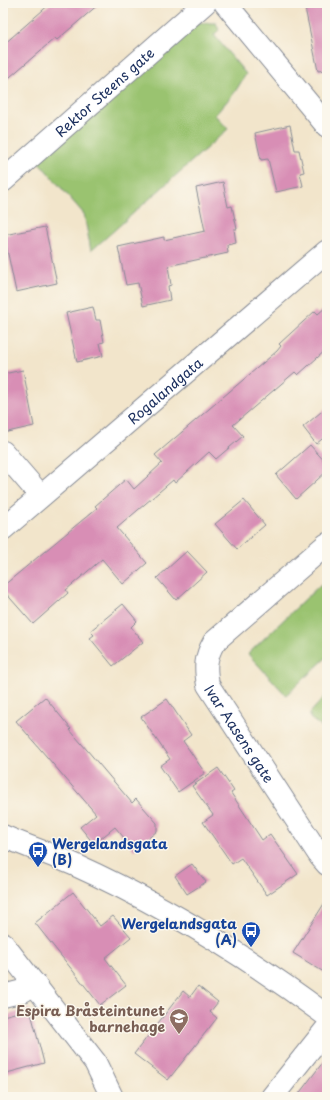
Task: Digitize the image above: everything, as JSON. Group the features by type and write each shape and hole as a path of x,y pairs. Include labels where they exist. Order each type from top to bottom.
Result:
{"street":[{"name":"Rektor Steens gate","path":"3,181 205,3"},
{"path":"225,3 327,126"},
{"name":"Rogalandgata","path":"3,529 327,251"},
{"path":"3,452 42,496"},
{"name":"Ivar Aasens gate","path":"327,544 214,642 208,654 205,670 208,685 320,856 327,864"},
{"path":"3,836 72,863 127,890 180,919 238,952 327,1016"},
{"path":"3,944 95,1062 112,1097"},
{"path":"3,996 23,991 35,984"},
{"path":"272,1097 327,1028"}],"green space":[{"path":"216,23 219,30 214,35 246,74 235,92 215,115 228,129 91,251 84,214 36,159 190,24"},
{"path":"321,584 327,590 327,657 286,695 248,654"},
{"path":"327,694 327,731 310,718 310,713"}],"building":[{"path":"51,3 100,3 57,40 55,38 3,83 3,45"},
{"path":"304,3 327,3 327,70 318,71"},
{"path":"290,125 295,150 299,150 304,172 300,173 303,186 276,192 268,159 261,160 255,133"},
{"path":"223,182 228,207 232,206 237,229 234,229 236,243 227,245 228,253 168,266 171,285 168,286 170,300 143,306 138,283 126,285 118,247 164,237 164,240 205,231 196,188"},
{"path":"45,227 57,283 16,292 4,235"},
{"path":"327,306 327,349 298,375 295,372 233,425 243,436 216,459 209,452 175,483 173,480 117,528 147,563 123,584 102,559 66,590 68,593 33,624 3,590 3,586 97,508 95,506 126,479 134,489 162,463 155,455 277,351 281,346 279,344 315,311 318,314"},
{"path":"93,307 96,320 100,320 104,342 100,343 103,356 77,362 66,313"},
{"path":"23,370 34,426 3,433 3,374"},
{"path":"327,407 327,435 316,444 303,427"},
{"path":"310,445 327,464 327,471 296,499 276,475"},
{"path":"244,500 265,525 237,549 215,524"},
{"path":"187,551 207,572 176,600 157,578"},
{"path":"123,604 137,621 131,627 143,642 113,666 90,638 94,635 90,631"},
{"path":"45,697 71,729 70,730 132,803 136,799 157,823 157,831 134,850 115,827 94,844 80,827 96,814 16,721"},
{"path":"167,699 191,735 183,741 205,773 178,792 160,766 170,759 141,717"},
{"path":"218,768 234,791 231,793 262,840 270,834 298,874 267,895 241,858 232,864 203,822 213,815 192,786"},
{"path":"192,864 206,882 187,894 175,876"},
{"path":"73,892 100,926 113,916 131,937 105,958 126,985 100,1005 35,923"},
{"path":"327,899 327,974 293,953"},
{"path":"198,986 218,1002 210,1012 217,1018 168,1080 134,1054 183,991 190,997"},
{"path":"30,1009 44,1063 3,1074 3,1016"},
{"path":"327,1057 327,1097 297,1097 301,1091"}],"place":[{"name":"Wergelandsgata (B)","path":"38,868"},
{"name":"Wergelandsgata (A)","path":"251,948"},
{"name":"Espira Bråsteintunet barnehage","path":"179,1035"}]}
